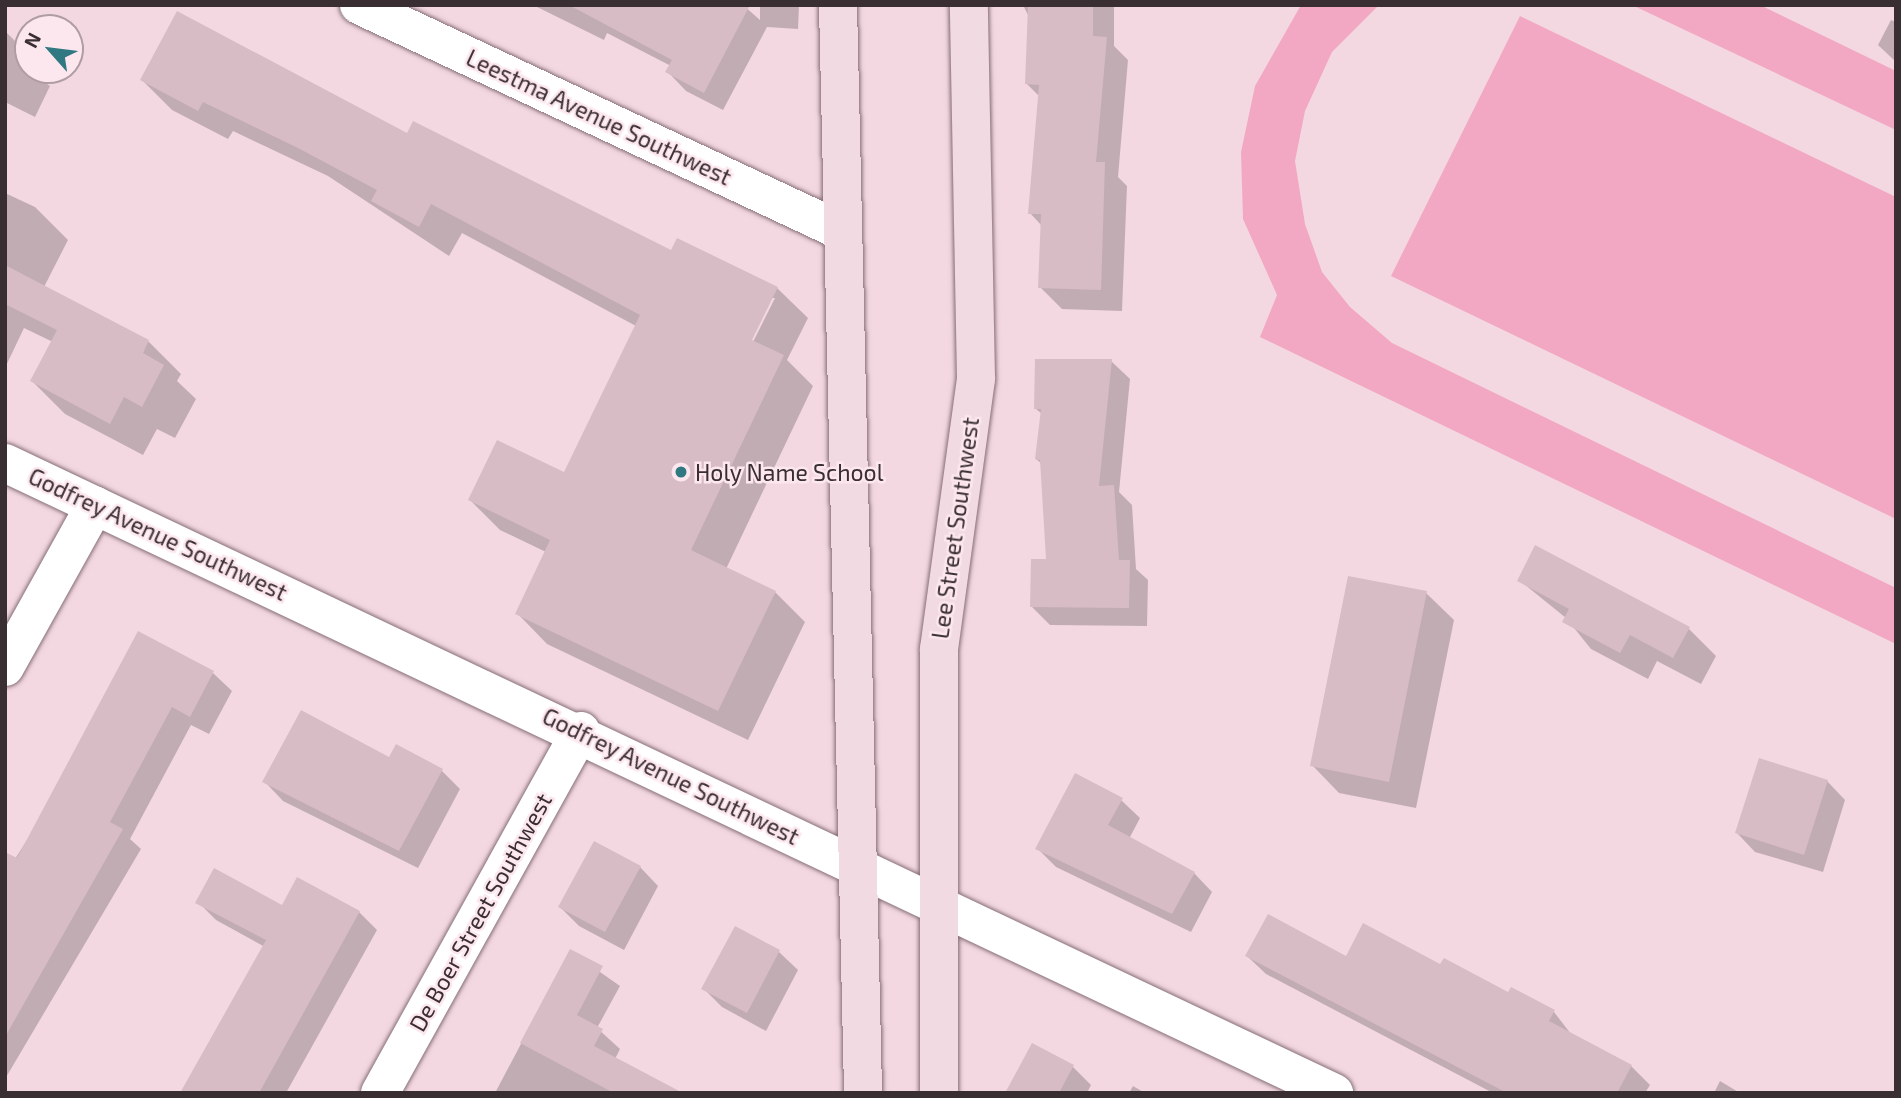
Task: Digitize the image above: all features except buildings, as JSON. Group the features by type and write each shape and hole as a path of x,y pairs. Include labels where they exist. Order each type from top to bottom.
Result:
{"street":[{"name":"Leestma Avenue Southwest","path":"359,5 839,230"},
{"path":"838,5 839,230 863,1093"},
{"name":"Lee Street Southwest","path":"939,1093 936,905 943,585 976,379 969,5"},
{"name":"Godfrey Avenue Southwest","path":"5,463 581,731 936,905 1334,1093"},
{"path":"5,667 95,505"},
{"name":"De Boer Street Southwest","path":"380,1093 581,731"}],"shaded area":[{"path":"1301,5 1379,5 1332,52 1305,111 1295,161 1305,224 1322,272 1350,307 1392,343 1896,588 1896,644 1260,337 1277,295 1243,219 1241,152 1255,86"},
{"path":"1632,5 1760,5 1896,71 1896,130"},
{"path":"1520,16 1896,197 1896,519 1391,276"}],"place":[{"name":"Holy Name School","path":"681,472"}]}
